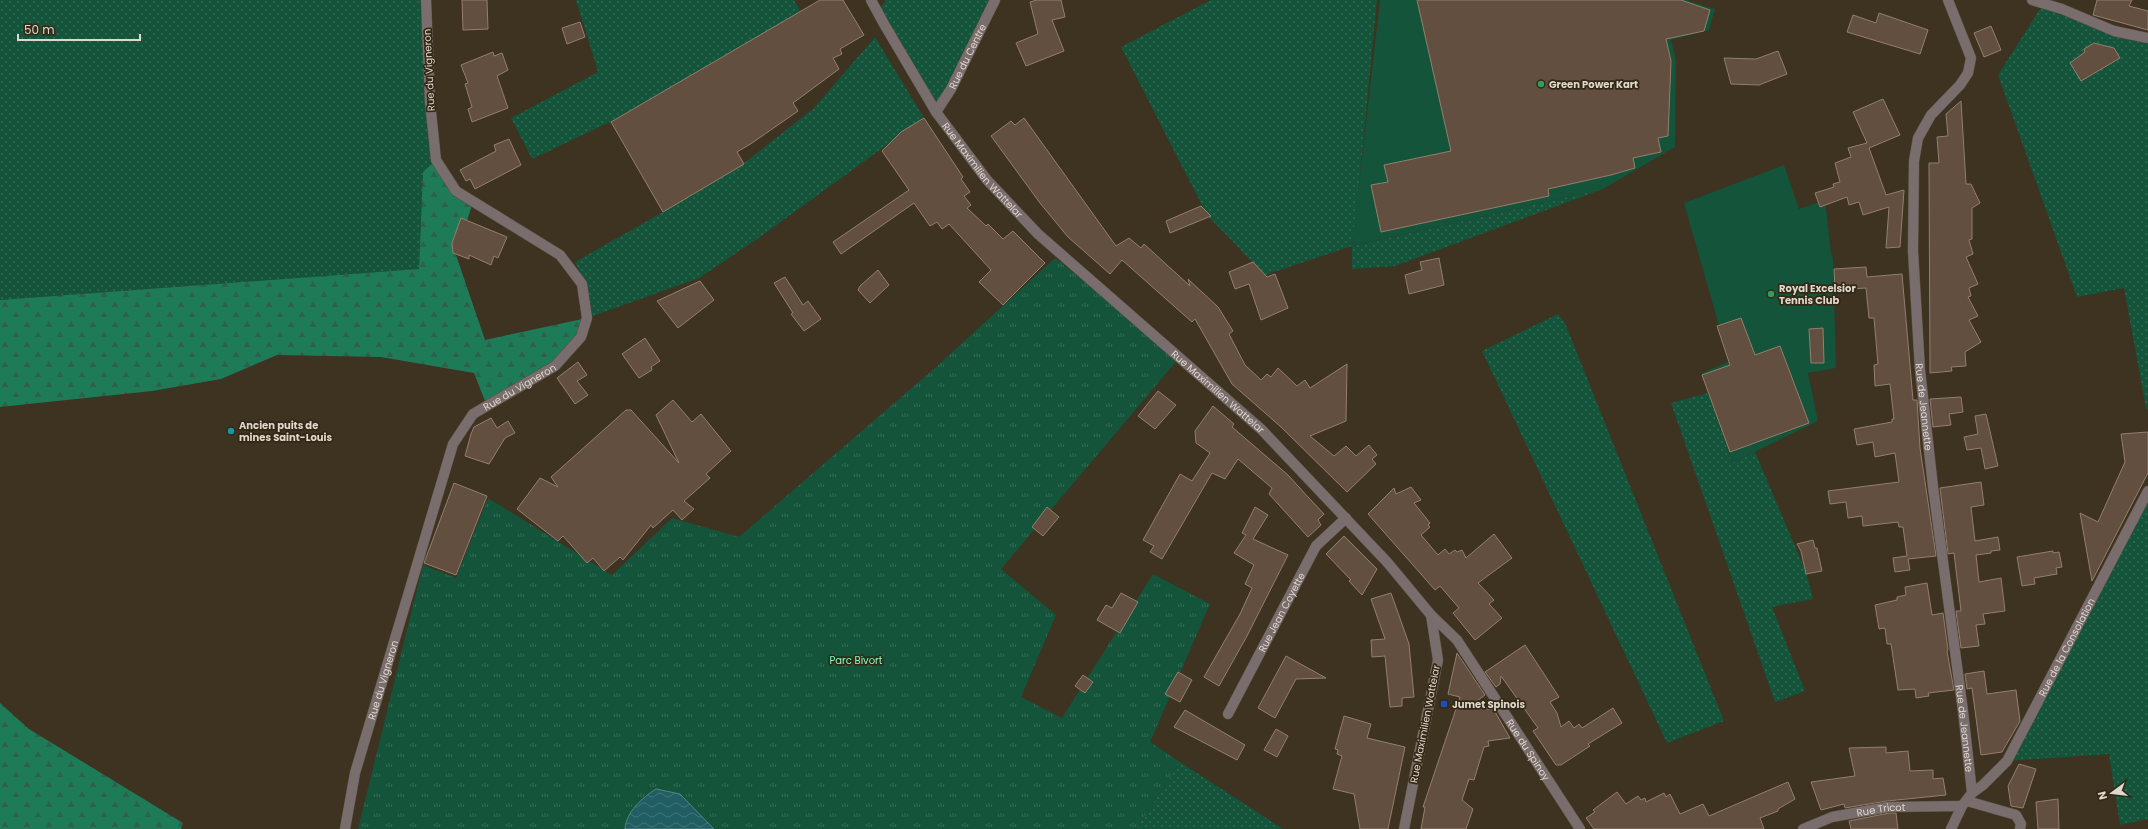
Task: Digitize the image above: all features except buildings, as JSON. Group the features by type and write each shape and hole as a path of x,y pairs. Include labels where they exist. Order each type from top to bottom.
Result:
{"street":[{"name":"Rue du Vigneron","path":"344,829 355,773 453,444 473,414 555,366 581,337 587,318 582,284 560,255 456,191 436,160 430,102 426,0"},
{"name":"Rue Maximilien Wattelar","path":"872,0 884,24 936,112 987,180 1038,234 1261,429 1387,562 1431,615 1438,660 1404,829"},
{"name":"Rue du Centre","path":"936,112 951,89 995,0"},
{"name":"Rue de Jeannette","path":"1948,0 1971,58 1971,66 1960,85 1925,123 1918,138 1914,161 1913,251 1921,378 1933,488 1963,711 1967,800"},
{"path":"2032,0 2062,8 2114,31 2148,38"},
{"name":"Rue de la Consolation","path":"1967,800 2007,761 2148,491"},
{"name":"Rue Jean Coyette","path":"1228,714 1316,546 1346,518"},
{"name":"Rue du Spinoy","path":"1431,615 1457,640 1580,829"},
{"path":"1951,829 1967,800"},
{"name":"Rue Tricot","path":"1803,829 1832,817 1888,807 1967,800 2016,815 2021,824 2020,829"}],"green space":[{"path":"0,0 427,0 436,160 423,172 419,269 0,300"},
{"path":"576,0 794,0 801,12 610,122 532,159 511,118 598,72"},
{"path":"886,0 992,0 936,112 878,12"},
{"path":"1211,0 1377,0 1353,246 1603,189 1395,266 1352,269 1352,246 1265,275 1207,215 1121,47"},
{"name":"Green Power Kart","path":"1380,0 1686,0 1715,9 1709,30 1671,40 1676,60 1675,147 1603,189 1352,246"},
{"path":"2045,5 2148,35 2148,410 2146,408 2124,288 2077,297 1998,75 2040,9"},
{"path":"875,37 924,118 757,239 699,278 587,318 586,284 575,262 743,164 814,108"},
{"path":"436,160 456,191 473,202 456,255 485,340 587,318 563,357 487,406 474,373 381,357 277,355 221,379 152,391 0,407 0,300 419,269 423,172"},
{"name":"Royal Excelsior Tennis Club","path":"1784,165 1799,209 1825,200 1831,253 1833,258 1836,368 1808,373 1818,421 1732,463 1702,373 1732,360 1718,322 1684,203"},
{"name":"Parc Bivort","path":"1055,258 1179,358 1001,569 1056,615 1021,697 1062,718 1153,574 1210,604 1150,742 1180,762 1136,829 358,829 423,565 456,578 488,498 612,575 672,518 739,537 936,367"},
{"path":"1558,314 1565,323 1724,721 1667,743 1482,351"},
{"path":"1708,393 1732,463 1755,452 1806,572 1813,599 1772,607 1805,691 1775,702 1671,403"},
{"path":"2148,491 2148,819 2120,825 2109,754 2007,761"},
{"path":"0,703 29,729 183,823 181,829 0,829"},
{"path":"1180,762 1283,829 1136,829"}],"water":[{"path":"656,789 680,794 714,829 625,829 628,817 632,811 640,801"}],"place":[{"name":"Green Power Kart","path":"1541,84"},
{"name":"Royal Excelsior Tennis Club","path":"1771,294"},
{"name":"Ancien puits de mines Saint-Louis","path":"231,431"},
{"name":"Jumet Spinois","path":"1444,704"}]}
